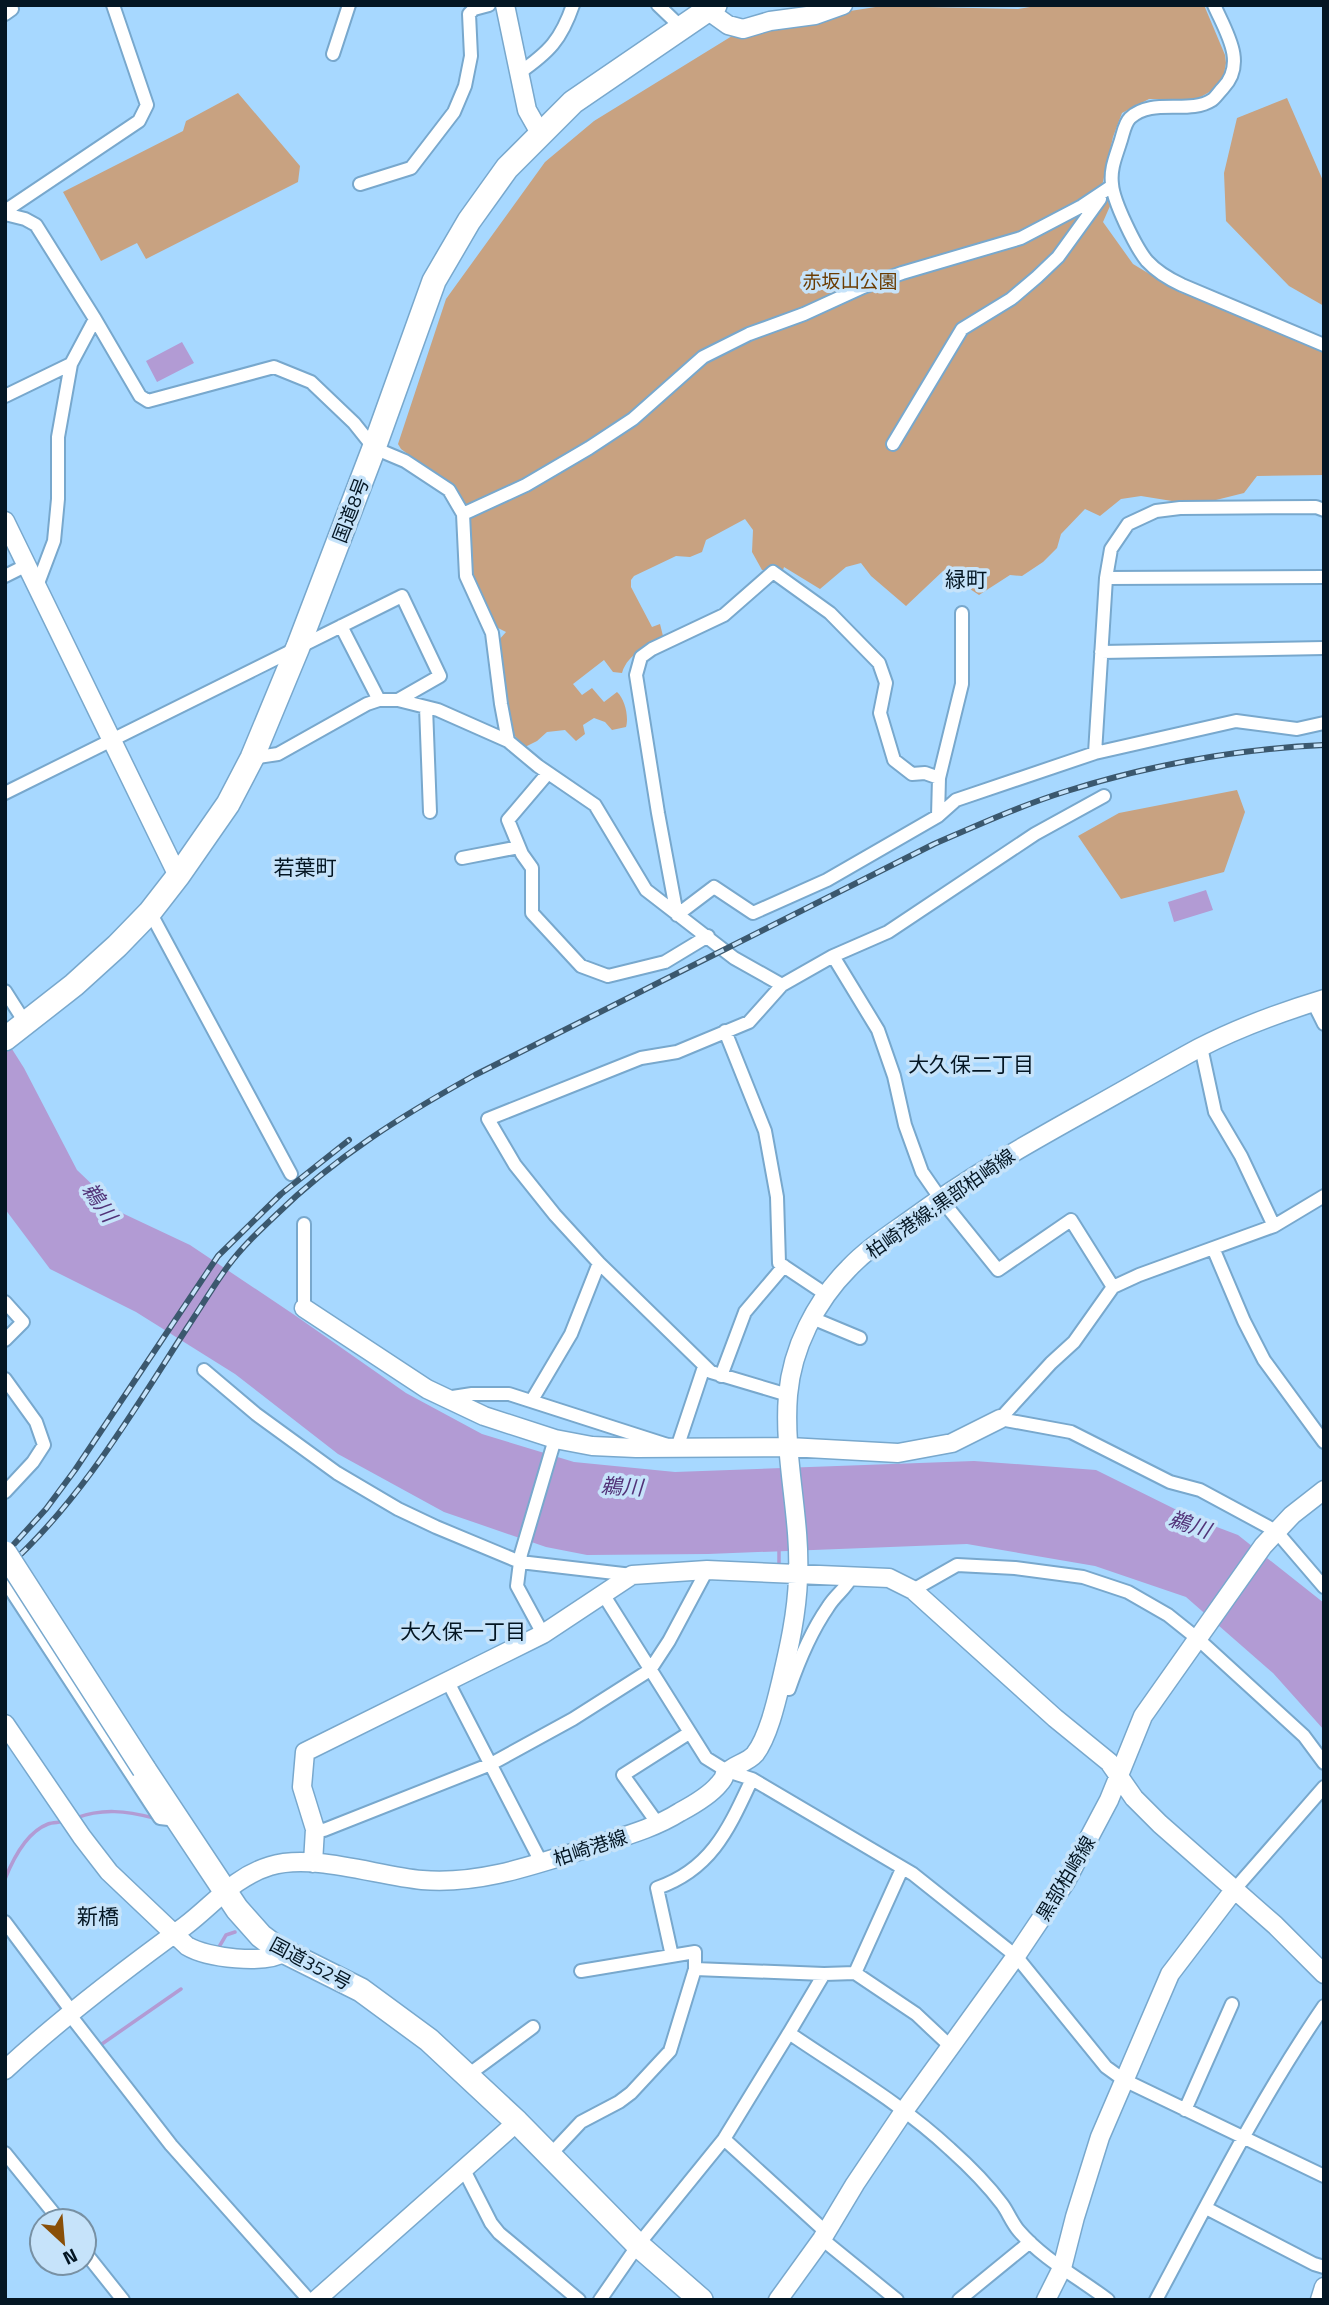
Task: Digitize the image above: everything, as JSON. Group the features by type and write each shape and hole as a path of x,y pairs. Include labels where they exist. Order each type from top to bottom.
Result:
{"highway":[{"name":"国道8号","path":"5,1039 117,946 178,876 228,804 252,758 298,647 434,281 469,221 507,168 573,102 711,8"},
{"name":"国道352号","path":"5,1553 144,1769 251,1927 285,1952 361,1990 429,2040 517,2122 638,2245 701,2300"}],"street":[{"path":"5,213 139,121 147,105 113,5"},
{"path":"333,54 349,5"},
{"path":"360,184 411,168 454,112 465,86 471,56 469,13 489,5"},
{"path":"505,5 527,110 540,133"},
{"path":"519,73 543,56 565,29 573,5"},
{"path":"658,5 682,29"},
{"path":"711,8 728,25 743,29 770,21 815,15 844,5"},
{"path":"1214,5 1233,48 1234,66 1227,83 1211,101 1138,111 1127,121 1111,170 1118,207 1146,260 1162,275 1324,345"},
{"path":"893,444 962,329 1011,299 1037,278 1058,257 1112,186"},
{"path":"463,514 526,485 589,448 633,419 703,357 749,334 804,314 876,282 1021,238 1082,206 1112,186"},
{"path":"5,213 36,225 140,396 148,401 274,367 311,382 354,423 374,448 405,461 449,490 463,514 466,576 492,633 508,741"},
{"path":"37,586 54,541 58,499 58,437 71,364 95,318"},
{"path":"5,396 71,364"},
{"path":"1095,753 1106,578 1111,549 1128,524 1156,512 1180,508 1316,507 1324,510"},
{"path":"5,521 178,876"},
{"path":"5,576 27,565"},
{"path":"677,915 636,674 641,657 652,649 724,615 773,572 830,613 879,663 886,683 880,713 894,760 912,774 939,778"},
{"path":"1106,578 1324,577"},
{"path":"5,793 402,596 440,676 398,700"},
{"path":"938,816 939,778 962,684 962,613"},
{"path":"341,626 379,700"},
{"path":"1101,652 1324,648"},
{"path":"252,758 278,754 367,704 379,700 398,700 438,710 508,741 548,773 595,804 646,890 734,958 782,985"},
{"path":"426,707 430,813"},
{"path":"677,915 714,887 753,913 827,880 938,816 957,800 1095,753 1236,721 1297,729 1324,723"},
{"path":"548,773 508,820 519,848 532,868 532,913 581,967 608,976 665,962 708,936"},
{"path":"788,1395 721,1376 704,1367 599,1264 555,1215 515,1165 488,1119 641,1058 677,1052 749,1022 782,985 833,956 888,932 1035,834 1104,796"},
{"path":"462,858 519,848"},
{"path":"149,912 291,1174"},
{"path":"833,956 878,1030 894,1076 905,1125 922,1172 998,1270 1071,1220 1113,1287"},
{"path":"5,990 25,1024"},
{"path":"1318,1000 1324,1024"},
{"name":"柏崎港線;黒部柏崎線","path":"798,1568 789,1451 788,1395 797,1356 811,1318 847,1270 870,1248 940,1198 1017,1149 1201,1047 1254,1023 1318,1000"},
{"path":"725,1031 765,1131 776,1197 779,1263 827,1295"},
{"path":"1201,1047 1214,1112 1241,1156 1274,1226"},
{"path":"304,1224 304,1308 427,1389 484,1416 553,1442 592,1446 898,1453 952,1443 1000,1419 1074,1342 1113,1287 1274,1226 1324,1196"},
{"path":"1213,1248 1264,1360 1324,1442"},
{"path":"532,1400 571,1334 599,1264"},
{"path":"721,1376 745,1312 784,1266"},
{"path":"5,1302 23,1322 5,1340"},
{"path":"811,1318 860,1338"},
{"path":"677,1448 704,1367"},
{"path":"204,1370 256,1414 337,1473 417,1518 520,1558 632,1575 798,1568 889,1578 913,1590 1045,1710 1109,1762 1142,1806 1275,1925 1324,1974"},
{"path":"5,1379 36,1422 44,1446 5,1492"},
{"path":"446,1398 472,1394 509,1394 677,1448"},
{"path":"1000,1419 1071,1432 1170,1482 1200,1490 1276,1531 1324,1587"},
{"path":"543,1634 516,1586 520,1558 553,1442"},
{"name":"黒部柏崎線","path":"778,2300 824,2235 904,2111 1065,1883 1109,1800 1143,1716 1263,1546 1276,1531 1324,1490"},
{"path":"913,1590 957,1564 1083,1577 1128,1592 1168,1615 1198,1639 1304,1736 1324,1763"},
{"name":"柏崎港線","path":"5,2070 238,1880 269,1866 297,1861 418,1880 482,1877 541,1862 658,1824 685,1810 719,1784 727,1771 754,1756 768,1725 790,1644 798,1568"},
{"path":"315,1829 324,1830 491,1764 573,1719 649,1670 669,1641 707,1570"},
{"path":"313,1863 315,1829 302,1787 305,1752 543,1634 632,1575"},
{"path":"779,1689 789,1689 804,1647 829,1604 847,1586 852,1576"},
{"path":"5,1585 7,1584 160,1818 178,1820"},
{"path":"603,1594 706,1758 727,1771 752,1779 913,1874 1016,1956 1106,2067 1124,2080 1324,2176"},
{"path":"448,1682 541,1862"},
{"path":"5,1724 82,1837 109,1871 171,1933 187,1946 206,1955 263,1957 285,1952"},
{"path":"658,1824 623,1776 690,1732"},
{"path":"672,1956 657,1888 675,1882 698,1867 712,1852 733,1819 752,1779"},
{"path":"1046,2300 1062,2269 1091,2162 1170,1974 1234,1890 1324,1787"},
{"path":"855,1973 902,1868"},
{"path":"5,1922 71,2014 172,2145 309,2300"},
{"path":"550,2155 581,2122 631,2093 670,2051 695,1969 695,1952 581,1971"},
{"path":"695,1969 855,1973 916,2014 950,2046"},
{"path":"600,2300 638,2245 724,2139 824,1974"},
{"path":"1185,2110 1232,2004"},
{"path":"1156,2300 1244,2136 1301,2039 1324,2006"},
{"path":"468,2075 533,2027"},
{"path":"789,2033 904,2111 948,2147 989,2187 1008,2212 1017,2230 1062,2269 1108,2300"},
{"path":"316,2300 517,2122"},
{"path":"724,2139 824,2235 897,2300"},
{"path":"5,2153 49,2207"},
{"path":"464,2171 499,2233 579,2300"},
{"path":"1206,2208 1324,2267"},
{"path":"959,2300 1030,2242"},
{"path":"98,2269 123,2300"},
{"path":"1320,2300 1324,2287"}],"green space":[{"name":"赤坂山公園","path":"1042,5 1204,5 1225,55 1223,79 1213,90 1197,99 1149,99 1122,113 1113,137 1102,186 1110,206 1103,222 1133,264 1181,293 1232,308 1324,351 1324,475 1257,476 1244,493 1212,501 1172,501 1141,496 1121,499 1100,516 1085,509 1061,534 1057,548 1043,562 1022,576 1010,575 979,595 943,571 906,606 871,576 861,563 846,567 820,589 784,567 783,570 762,570 752,552 753,530 745,519 706,540 702,552 690,557 676,556 634,576 631,580 631,587 652,627 660,624 663,636 634,655 622,673 613,672 604,660 573,684 582,695 592,688 604,702 617,692 626,708 626,727 612,730 605,722 594,718 583,725 585,734 576,741 565,730 547,732 525,747 512,733 504,716 498,641 506,632 496,627 475,586 463,539 471,524 470,520 452,487 398,444 446,299 545,162 594,121 732,36 817,23 850,11 882,6 1018,9"},
{"path":"238,93 300,166 298,182 146,259 137,243 101,261 63,192 183,131 186,121"},
{"path":"1287,98 1324,183 1324,306 1289,286 1226,221 1224,173 1237,118"},
{"path":"1237,790 1245,812 1224,872 1121,899 1078,836 1119,813"}],"water":[{"path":"182,342 194,363 157,382 146,361"},
{"path":"1206,890 1213,910 1174,922 1168,902"},
{"name":"鵜川","path":"5,1038 24,1068 77,1170 122,1213 190,1245 406,1393 482,1434 574,1462 675,1472 974,1461 1096,1470 1193,1518 1238,1535 1324,1603 1324,1730 1273,1673 1186,1597 1095,1566 967,1544 708,1554 587,1555 546,1547 444,1512 338,1454 235,1374 136,1312 50,1269 5,1209"}],"waterway":[{"path":"779,1548 779,1563"},
{"path":"76,1818 115,1812 154,1818"},
{"path":"5,1879 17,1855 34,1833 48,1824 65,1821"},
{"path":"219,1947 226,1935 235,1932"},
{"path":"38,1976 64,2012"},
{"path":"99,2046 181,1989"}],"railway":[{"path":"5,1569 58,1515 104,1455 239,1252 322,1174 396,1122 475,1075 934,844 1000,816 1067,791 1130,773 1226,754 1324,745"},
{"path":"5,1554 46,1509 75,1470 218,1256 281,1194 349,1140"}],"district":[{"name":"緑町","path":"966,579"},
{"name":"若葉町","path":"305,867"},
{"name":"大久保二丁目","path":"971,1064"},
{"name":"大久保一丁目","path":"463,1631"},
{"name":"新橋","path":"98,1916"}]}
